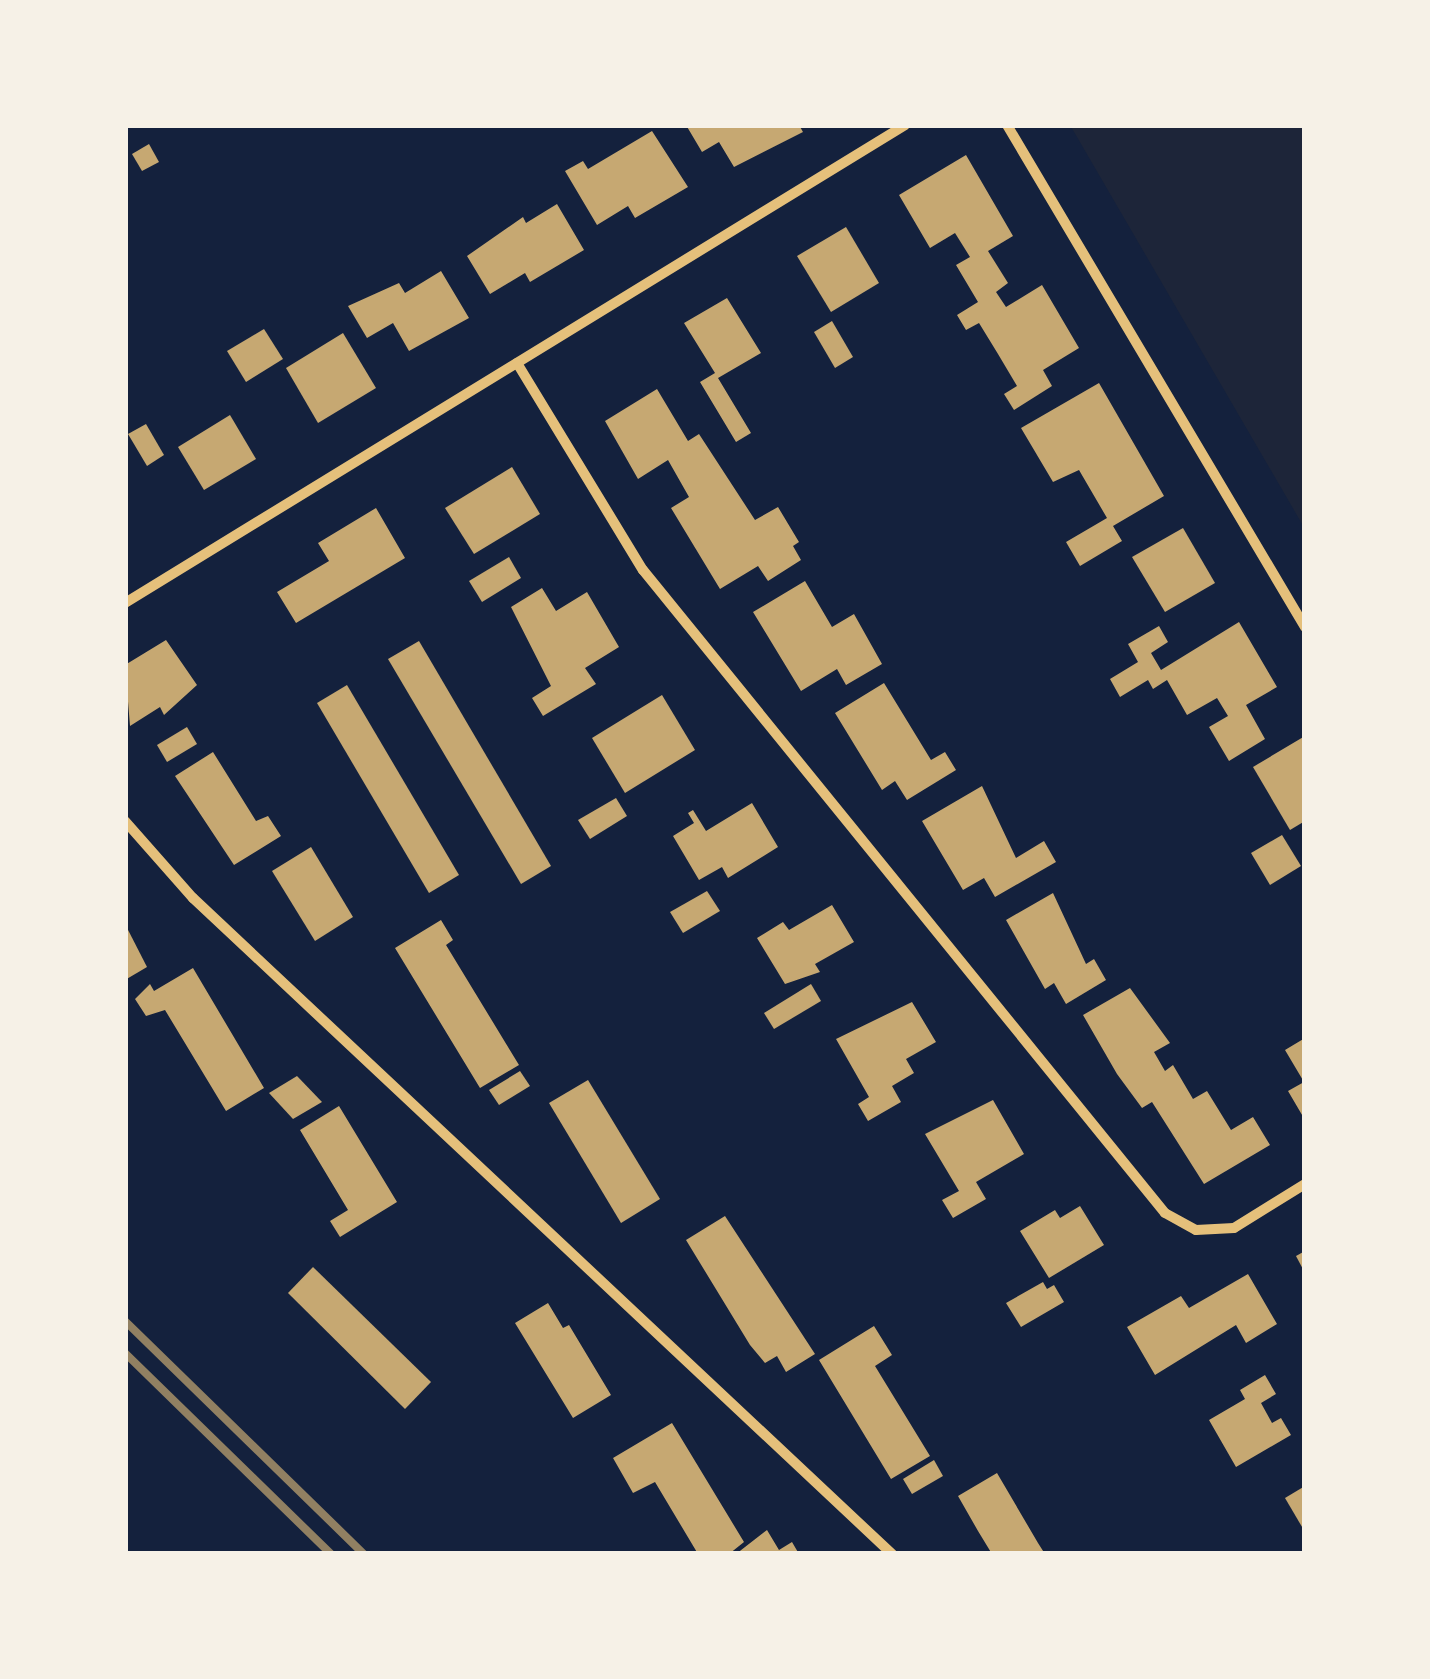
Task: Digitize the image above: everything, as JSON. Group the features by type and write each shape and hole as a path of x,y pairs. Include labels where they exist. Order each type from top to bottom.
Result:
{"street":[{"path":"125,603 905,125"},
{"path":"1007,125 1305,627"},
{"path":"517,363 644,570 1165,1214 1196,1230 1234,1228 1305,1184"},
{"path":"125,821 193,898 892,1554"}],"shaded area":[{"path":"1070,125 1305,125 1305,529"}],"building":[{"path":"686,125 799,125 803,132 734,167 719,142 702,152"},
{"path":"652,131 688,187 635,218 628,206 597,225 565,171 583,161 588,169"},
{"path":"149,144 159,162 142,171 132,154"},
{"path":"966,155 1013,236 988,251 1008,283 996,292 1006,307 1042,285 1079,348 1043,370 1052,386 1014,410 1004,394 1017,386 998,354 979,323 966,330 957,315 978,302 956,265 970,257 955,233 930,248 899,195"},
{"path":"557,204 584,250 530,282 525,273 490,294 467,256 523,217 526,223"},
{"path":"846,227 879,283 831,312 797,256"},
{"path":"441,271 469,318 409,351 393,323 367,338 348,306 399,283 405,293"},
{"path":"727,298 761,353 718,378 751,433 736,442 700,382 715,373 684,323"},
{"path":"832,321 853,357 835,368 814,332"},
{"path":"264,329 283,359 246,382 227,351"},
{"path":"343,333 376,388 318,423 286,368"},
{"path":"1099,383 1164,496 1113,526 1122,541 1080,566 1066,542 1107,518 1079,470 1053,482 1021,428"},
{"path":"657,389 688,441 699,434 755,520 778,507 799,542 793,546 801,560 768,581 758,566 720,589 671,508 689,497 668,460 638,479 605,421"},
{"path":"230,415 256,459 204,490 178,447"},
{"path":"146,424 164,455 147,466 128,434"},
{"path":"512,467 540,514 474,554 445,508"},
{"path":"376,508 405,558 296,623 277,592 329,561 318,543"},
{"path":"1183,528 1215,583 1165,612 1132,557"},
{"path":"509,557 521,578 482,602 469,581"},
{"path":"805,581 832,627 854,614 882,664 846,685 837,669 801,691 753,612"},
{"path":"542,588 556,611 587,592 619,647 585,668 596,684 543,716 532,698 551,686 511,607"},
{"path":"1239,622 1277,687 1246,705 1265,739 1229,761 1209,727 1228,716 1217,698 1187,715 1167,680 1153,689 1148,680 1120,697 1110,679 1138,662 1128,644 1159,626 1168,642 1151,653 1161,670"},
{"path":"166,640 197,685 164,715 160,707 130,726 125,665"},
{"path":"419,641 551,866 521,884 388,659"},
{"path":"884,683 931,760 945,752 956,770 907,800 895,781 882,790 835,713"},
{"path":"347,685 459,875 429,893 317,703"},
{"path":"662,695 695,750 625,793 592,738"},
{"path":"187,727 197,744 167,762 157,745"},
{"path":"1305,736 1305,821 1290,830 1253,767"},
{"path":"213,752 256,821 268,816 281,836 234,865 175,776"},
{"path":"982,786 1016,858 1044,841 1056,862 995,897 984,878 963,890 922,821"},
{"path":"616,798 627,816 590,839 578,820"},
{"path":"752,803 778,847 728,878 722,867 699,880 673,836 694,823 688,813 693,810 706,831"},
{"path":"1282,835 1301,866 1270,885 1251,853"},
{"path":"311,847 353,917 315,941 272,871"},
{"path":"707,891 720,911 683,933 670,912"},
{"path":"1053,893 1086,964 1094,959 1106,980 1066,1004 1054,983 1045,989 1006,920"},
{"path":"832,905 854,942 815,964 820,972 785,984 757,938 783,922 789,930"},
{"path":"441,920 453,940 446,945 519,1065 480,1088 395,948"},
{"path":"125,924 147,967 125,980"},
{"path":"193,968 264,1088 226,1111 165,1010 146,1016 135,999 150,984 154,991"},
{"path":"811,984 821,1001 774,1029 764,1013"},
{"path":"1130,988 1170,1043 1154,1052 1165,1071 1173,1065 1193,1099 1207,1091 1231,1130 1253,1117 1270,1145 1204,1184 1152,1102 1142,1108 1117,1074 1083,1015"},
{"path":"912,1002 936,1042 906,1059 914,1073 892,1086 901,1102 868,1121 858,1104 869,1097 836,1039"},
{"path":"1305,1038 1305,1120 1288,1091 1304,1082 1285,1050"},
{"path":"520,1071 530,1086 499,1105 489,1090"},
{"path":"297,1076 322,1102 293,1119 269,1093"},
{"path":"588,1080 660,1199 621,1223 549,1103"},
{"path":"993,1100 1024,1154 976,1182 986,1199 953,1218 942,1200 959,1191 925,1134"},
{"path":"339,1106 397,1202 340,1237 330,1221 348,1210 300,1130"},
{"path":"1080,1206 1104,1245 1049,1278 1020,1231 1055,1210 1060,1218"},
{"path":"725,1216 815,1354 786,1372 777,1356 765,1363 750,1345 686,1240"},
{"path":"1305,1251 1305,1273 1296,1256"},
{"path":"313,1267 431,1382 405,1409 288,1293"},
{"path":"1248,1274 1277,1324 1246,1343 1236,1325 1155,1375 1127,1327 1181,1296 1189,1308"},
{"path":"1043,1282 1047,1289 1054,1285 1064,1302 1021,1327 1006,1303"},
{"path":"548,1303 563,1328 569,1325 611,1395 573,1418 515,1323"},
{"path":"874,1326 892,1355 875,1366 930,1456 891,1479 819,1360"},
{"path":"1265,1375 1276,1394 1261,1403 1272,1423 1281,1418 1291,1435 1236,1467 1209,1420 1245,1399 1240,1390"},
{"path":"672,1423 744,1542 729,1554 698,1554 655,1482 633,1493 613,1458"},
{"path":"934,1460 943,1476 912,1494 903,1479"},
{"path":"997,1473 1045,1554 992,1554 978,1531 958,1496"},
{"path":"1305,1486 1305,1532 1285,1498"},
{"path":"767,1530 779,1550 792,1542 799,1554 736,1554"}],"railway":[{"path":"125,1321 364,1554"},
{"path":"125,1353 331,1554"}]}
